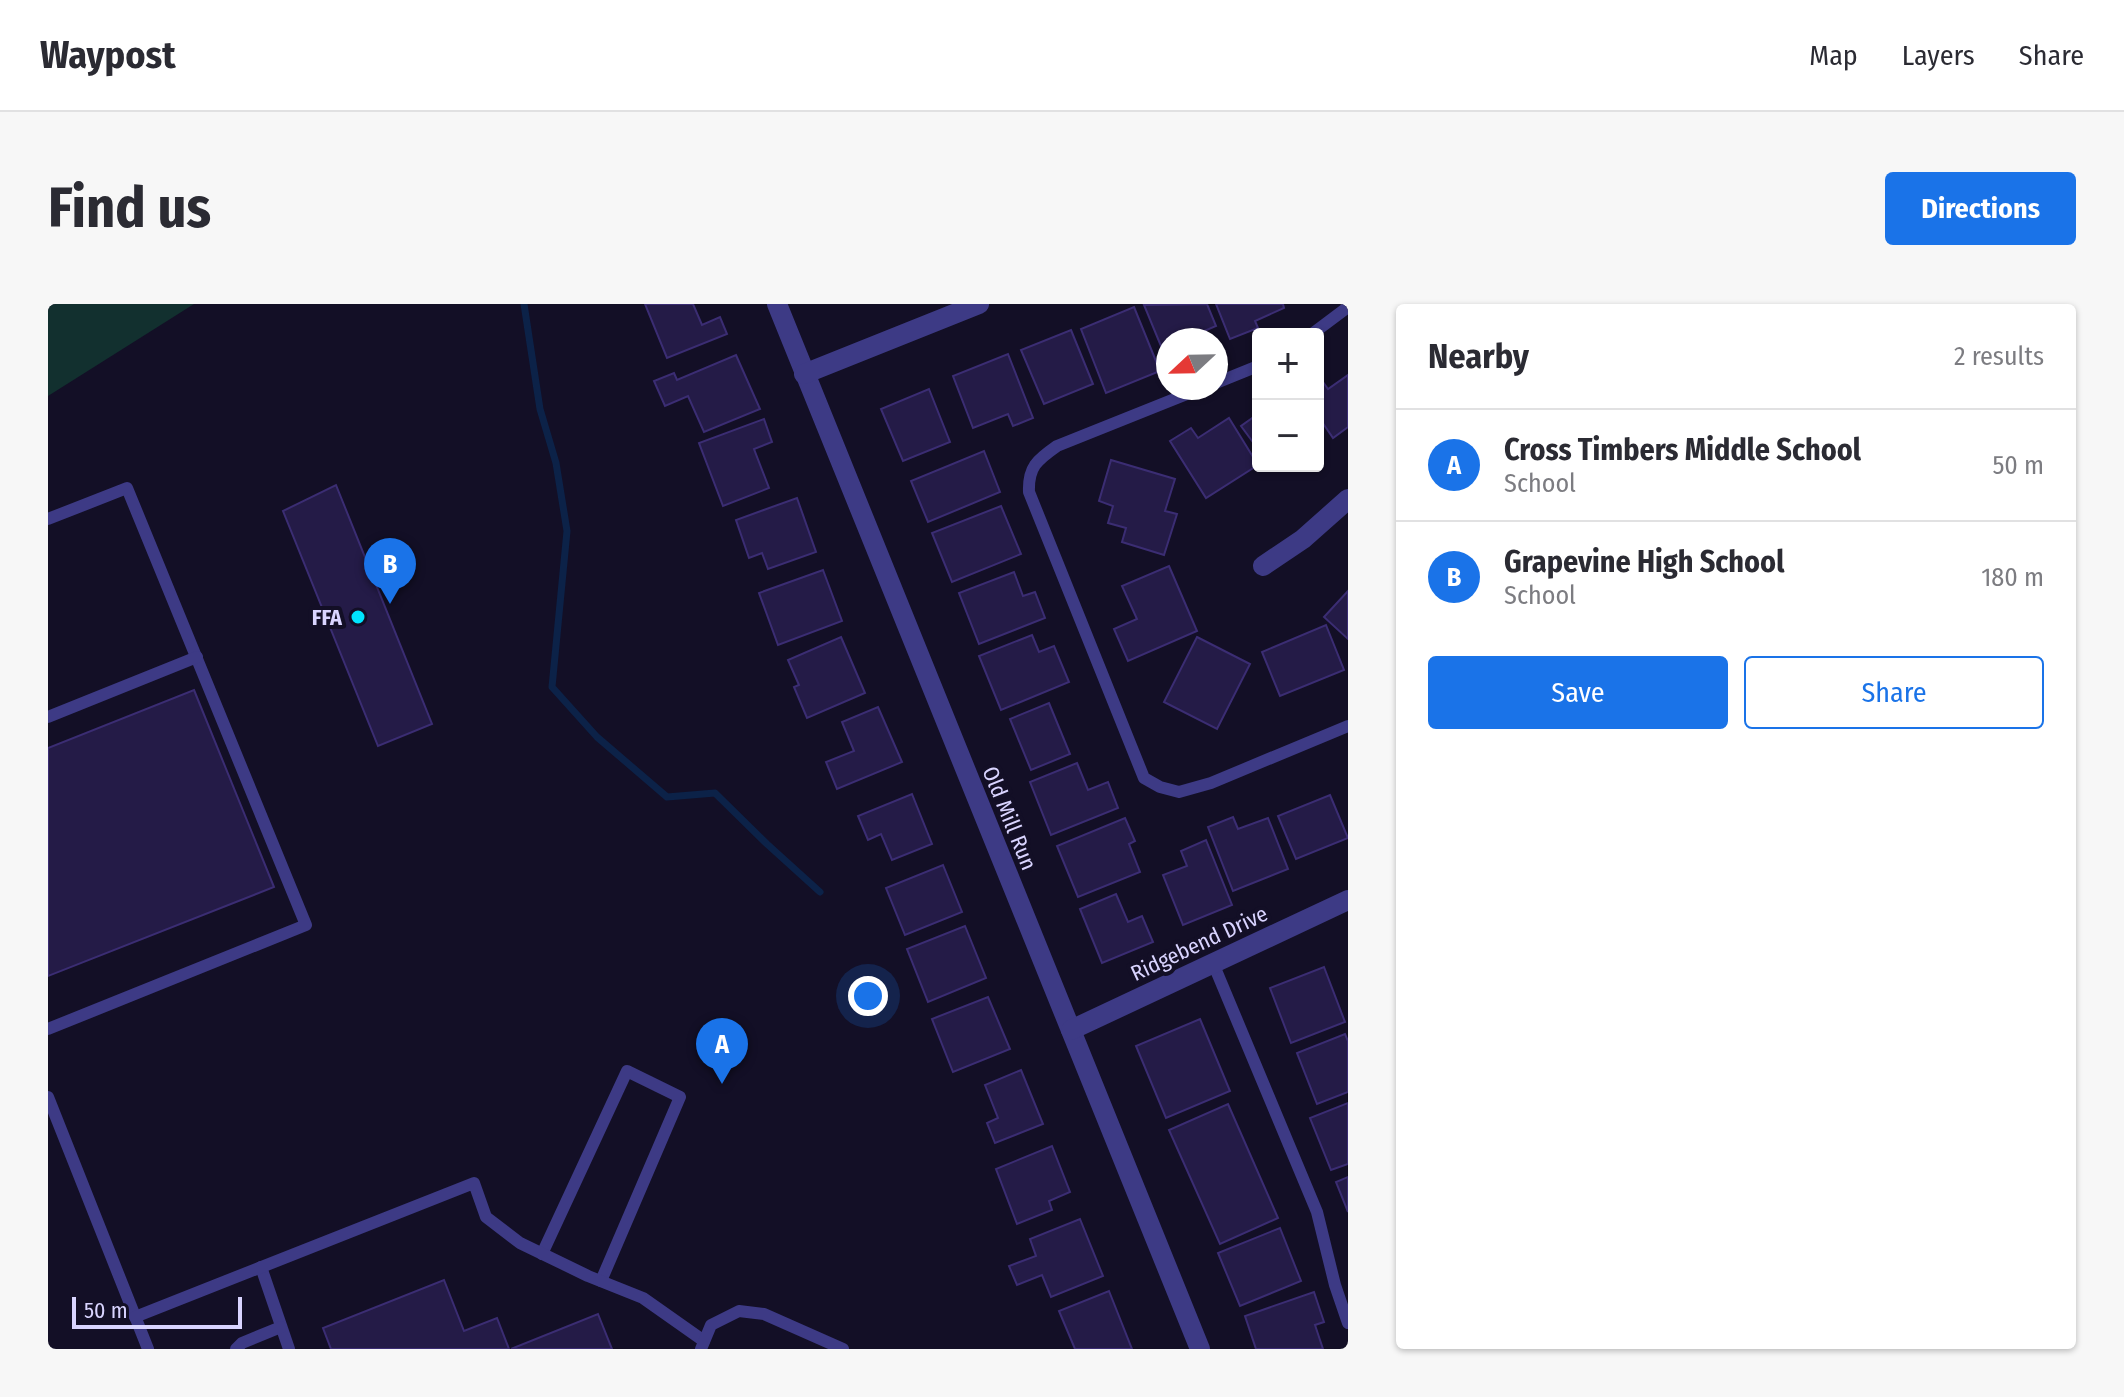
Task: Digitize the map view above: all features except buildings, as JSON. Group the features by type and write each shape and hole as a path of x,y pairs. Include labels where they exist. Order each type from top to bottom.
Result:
{"street":[{"name":"Old Mill Run","path":"777,304 1200,1349"},
{"path":"804,374 979,304"},
{"path":"1263,566 1303,539 1348,499"},
{"name":"Ridgebend Drive","path":"1071,1030 1348,900"}],"lane":[{"path":"1320,328 1348,307"},
{"path":"1228,378 1252,368"},
{"path":"1172,400 1057,446 1043,456 1028,476 1029,492 1144,778 1160,787 1179,792 1211,783 1348,726"},
{"path":"48,519 127,488 306,925 48,1029"},
{"path":"48,717 197,657"},
{"path":"1213,963 1317,1212 1348,1323"},
{"path":"542,1254 627,1071 680,1097 601,1281"},
{"path":"48,1097 148,1349"},
{"path":"135,1317 474,1183 486,1217 520,1243 643,1298 702,1345 711,1325 739,1311 764,1314 843,1349"},
{"path":"261,1267 289,1349"},
{"path":"236,1349 242,1343 281,1327"}],"green space":[{"path":"48,304 194,304 48,396"}],"waterway":[{"path":"524,304 540,409 556,463 567,531 552,687 597,737 667,797 715,793 820,892"}],"place":[{"name":"Grapevine High School","path":"390,604"},
{"name":"FFA","path":"358,617"},
{"name":"Cross Timbers Middle School","path":"722,1084"}]}
